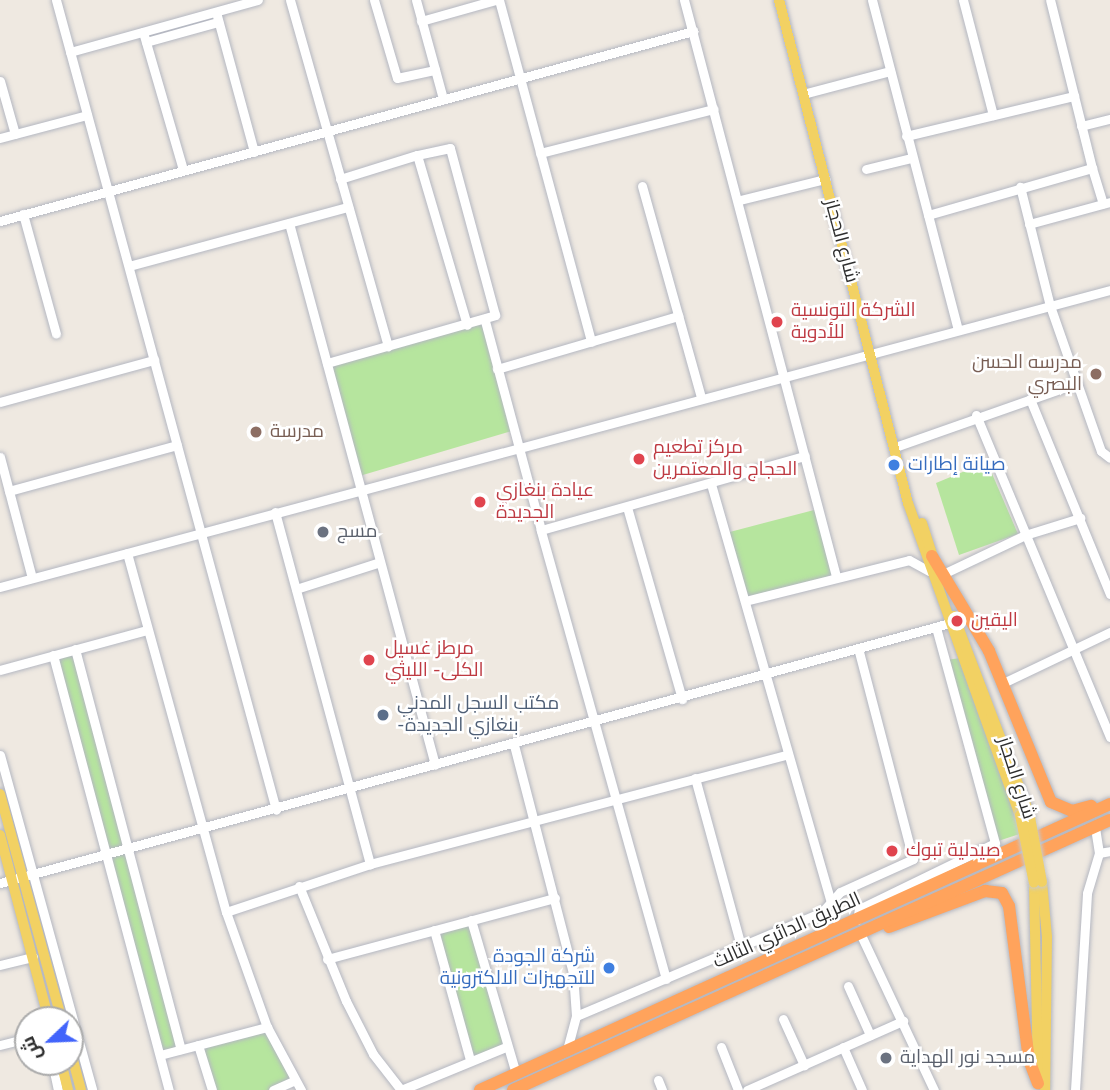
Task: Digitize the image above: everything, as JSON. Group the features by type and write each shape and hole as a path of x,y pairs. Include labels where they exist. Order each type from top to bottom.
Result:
{"highway":[{"path":"932,556 944,573 1003,683 1051,802 1072,810 1110,802"},
{"name":"الطريق الدائري الثالث","path":"646,1023 857,920 1110,802"},
{"name":"الطريق الدائري الثالث","path":"513,1090 591,1047 864,932 1110,820"},
{"path":"864,932 922,918 985,891 1002,893 1009,906 1029,1060 1038,1088"},
{"name":"الطريق الدائري الثالث","path":"480,1090 567,1050 591,1047"}],"main road":[{"name":"شارع الحجاز","path":"779,0 929,571 1025,813"},
{"name":"شارع الحجاز","path":"905,482 1025,813 1047,937 1038,1088"},
{"path":"0,794 58,1006"},
{"path":"0,835 22,878 33,957 45,1006"}],"street":[{"path":"56,0 276,810"},
{"path":"70,52 145,37 217,17 258,0"},
{"path":"290,0 388,346"},
{"path":"374,0 397,78 435,70"},
{"path":"416,0 443,99"},
{"path":"421,20 497,0 591,342"},
{"path":"684,0 740,200 836,576"},
{"path":"872,0 911,158 958,330"},
{"path":"963,0 993,115"},
{"path":"1029,223 1107,203 1092,168 1050,0"},
{"path":"217,17 254,152"},
{"path":"0,221 693,31"},
{"path":"145,37 183,170"},
{"path":"803,94 890,71"},
{"path":"0,81 15,134"},
{"path":"906,136 1074,96"},
{"path":"540,153 714,109"},
{"path":"0,138 88,115"},
{"path":"1081,126 1110,119"},
{"path":"327,363 485,321 493,318 495,310 450,148 417,155 340,179"},
{"path":"417,155 467,325"},
{"path":"866,169 911,158"},
{"path":"928,215 1092,168"},
{"path":"740,200 825,179"},
{"path":"642,186 701,398"},
{"path":"1020,187 1050,306 1101,450 1110,458"},
{"path":"128,266 348,207"},
{"path":"23,214 56,334"},
{"path":"289,223 435,765"},
{"path":"0,587 360,488 1110,289"},
{"path":"497,369 678,316"},
{"path":"485,321 666,979"},
{"path":"0,402 154,360"},
{"path":"895,447 976,415 1077,383"},
{"path":"1030,399 1110,594"},
{"path":"976,415 1110,737"},
{"path":"9,491 177,445"},
{"path":"541,530 627,508 804,456"},
{"path":"0,457 32,578"},
{"path":"711,484 830,900"},
{"path":"627,508 682,699"},
{"path":"275,512 370,864"},
{"path":"944,573 1025,535 1080,518"},
{"path":"127,553 201,830 226,912 267,1027 301,1090"},
{"path":"745,601 836,576 909,560 929,571"},
{"path":"296,589 380,562"},
{"path":"0,883 596,723 950,623"},
{"path":"857,920 859,909 995,844 936,627"},
{"path":"0,670 147,630"},
{"path":"1003,683 1110,632"},
{"path":"576,1016 824,910 830,900 913,859 858,648"},
{"path":"75,649 181,1049"},
{"path":"53,655 169,1090"},
{"path":"514,745 573,973 576,1016 567,1050"},
{"path":"226,912 370,864 788,754"},
{"path":"0,755 22,878 92,1090"},
{"path":"695,778 741,946"},
{"path":"1074,1090 1087,893 1099,853 1095,827"},
{"path":"1099,853 1110,851"},
{"path":"299,886 327,958 373,1054 401,1090 506,1047"},
{"path":"327,958 555,898"},
{"path":"471,920 516,1074"},
{"path":"434,930 470,1060"},
{"path":"864,932 934,1090"},
{"path":"0,965 33,957"},
{"path":"848,986 870,1035"},
{"path":"783,1019 804,1065"},
{"path":"747,1090 903,1021"},
{"path":"160,1055 267,1027"},
{"path":"198,1045 212,1090"},
{"path":"721,1046 738,1090"},
{"path":"843,1047 862,1090"},
{"path":"273,1090 295,1080"}],"green space":[{"path":"484,322 512,431 356,477 325,366"},
{"path":"987,462 1018,534 959,555 936,483"},
{"path":"818,509 836,576 746,601 726,533"},
{"path":"74,647 181,1049 160,1055 53,653"},
{"path":"961,658 1023,833 995,842 945,660"},
{"path":"471,919 505,1046 470,1060 434,929"},
{"path":"267,1027 294,1080 273,1090 211,1090 199,1045"}],"place":[{"name":"الشركة التونسية للأدوية","path":"777,322"},
{"name":"مدرسه الحسن البصري","path":"1096,374"},
{"name":"مدرسة","path":"256,432"},
{"name":"مركز تطعيم الحجاج والمعتمرين","path":"639,459"},
{"name":"صيانة إطارات","path":"894,465"},
{"name":"عيادة بنغازي الجديدة","path":"480,502"},
{"name":"مسج","path":"323,532"},
{"name":"اليقين","path":"957,621"},
{"name":"مرطز غسيل الكلى- الليثي","path":"369,660"},
{"name":"مكتب السجل المدني -بنغازي الجديدة","path":"383,715"},
{"name":"صيدلية تبوك","path":"892,851"},
{"name":"شركة الجودة للتجهيزات الالكترونية","path":"609,968"},
{"name":"مسجد نور الهداية","path":"886,1058"}]}
